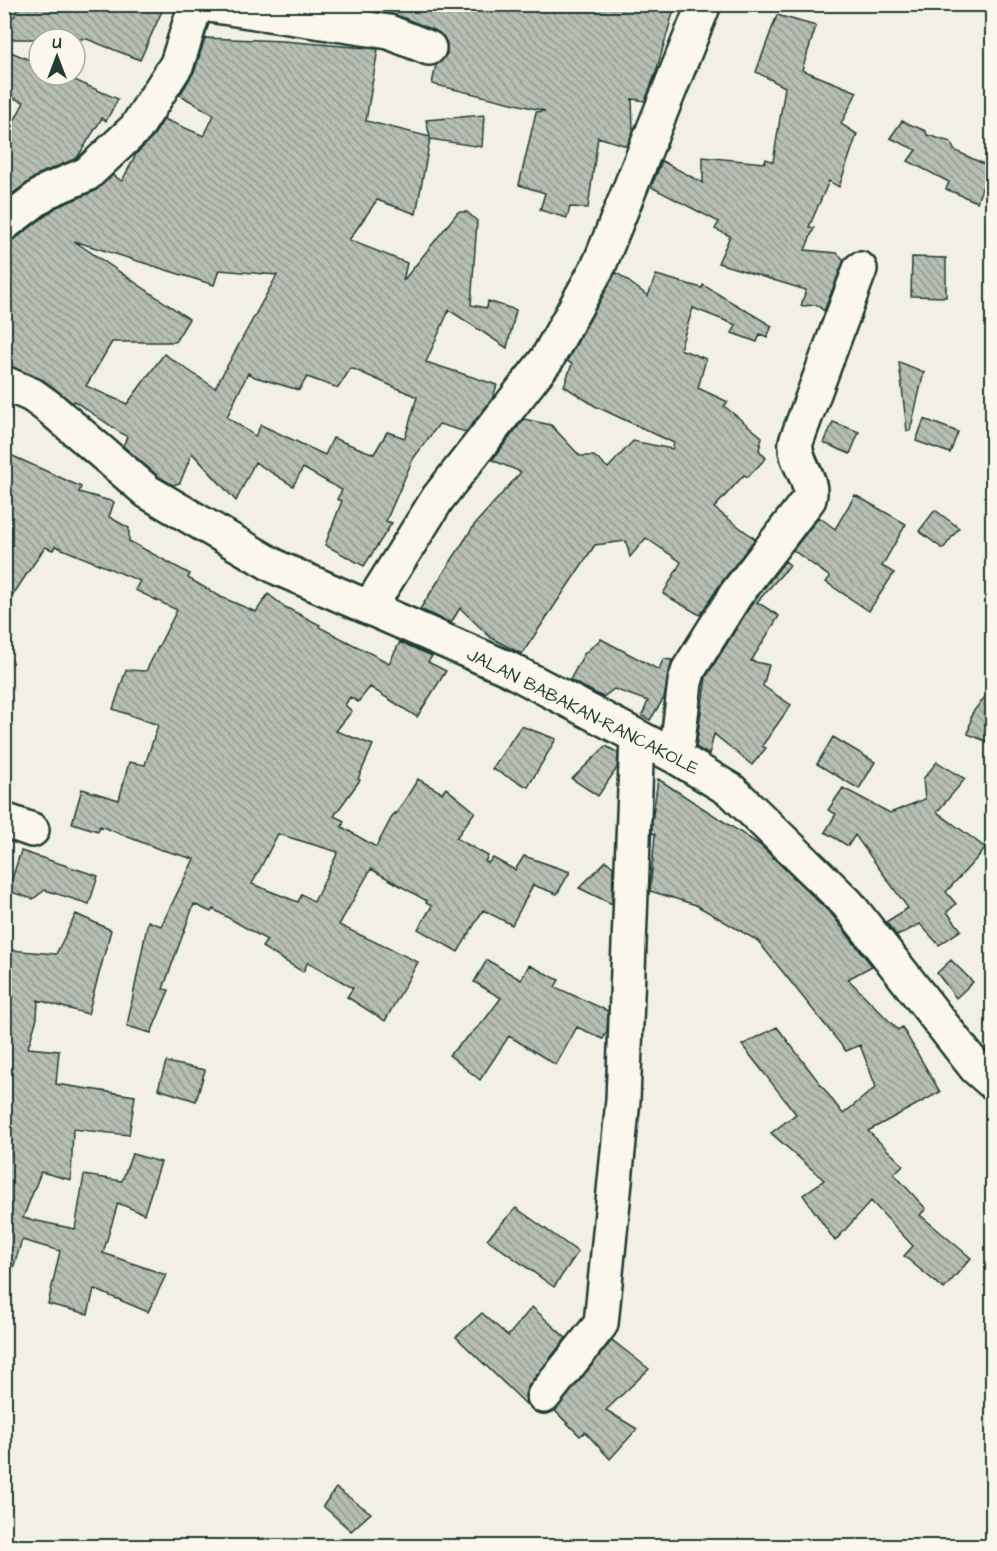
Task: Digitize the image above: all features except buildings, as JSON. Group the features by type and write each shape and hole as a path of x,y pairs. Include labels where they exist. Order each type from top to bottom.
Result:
{"street":[{"path":"4,224 47,191 87,174 136,128 177,64 196,4"},
{"path":"202,4 389,32 429,48"},
{"path":"369,608 438,498 547,359 600,263 704,4"},
{"path":"676,758 685,682 689,669 736,594 809,499 809,484 794,451 860,269"},
{"name":"JALAN BABAKAN-RANCAKOLE","path":"4,383 32,395 50,408 148,492 278,568 507,668 717,780 747,802 847,903 976,1068 993,1082"},
{"path":"544,1396 601,1324 623,1100 637,737"}]}
